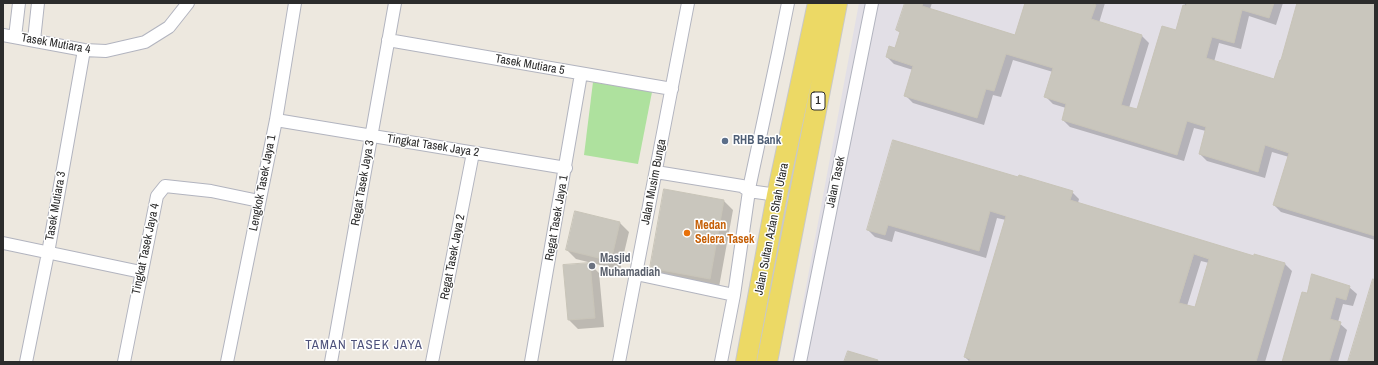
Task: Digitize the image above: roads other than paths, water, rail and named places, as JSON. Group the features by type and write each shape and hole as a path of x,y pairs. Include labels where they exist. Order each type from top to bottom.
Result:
{"main road":[{"name":"Jalan Sultan Azlan Shah Utara","path":"746,362 818,3"},
{"name":"Jalan Sultan Azlan Shah Utara","path":"767,362 837,3"},
{"path":"794,227 792,207 780,191 793,187 803,147 810,142"}],"street":[{"path":"9,36 19,3"},
{"path":"34,40 38,3"},
{"name":"Tasek Mutiara 4","path":"9,36 84,50 106,51 145,42 170,27 188,3"},
{"name":"Lengkok Tasek Jaya 1","path":"227,362 276,120 295,3"},
{"name":"Regat Tasek Jaya 3","path":"331,362 395,3"},
{"name":"Jalan Musim Bunga","path":"619,362 688,3"},
{"path":"721,362 734,295 747,187 778,54 788,3"},
{"name":"Jalan Tasek","path":"800,362 872,3"},
{"name":"Tasek Mutiara 5","path":"388,40 672,89"},
{"name":"Tasek Mutiara 3","path":"26,362 48,253 84,50"},
{"name":"Regat Tasek Jaya 1","path":"531,362 566,168 581,74"},
{"name":"Tingkat Tasek Jaya 2","path":"276,120 566,168"},
{"name":"Regat Tasek Jaya 2","path":"432,362 473,153"},
{"path":"656,172 780,191"},
{"name":"Tingkat Tasek Jaya 4","path":"124,362 156,196 165,186 211,192 259,201"},
{"path":"3,243 141,272"},
{"path":"636,274 734,295"}],"place":[{"name":"RHB Bank","path":"725,141"},
{"name":"Medan Selera Tasek","path":"687,233"},
{"name":"Masjid Muhamadiah","path":"592,266"}],"district":[{"name":"TAMAN TASEK JAYA","path":"364,346"}]}
